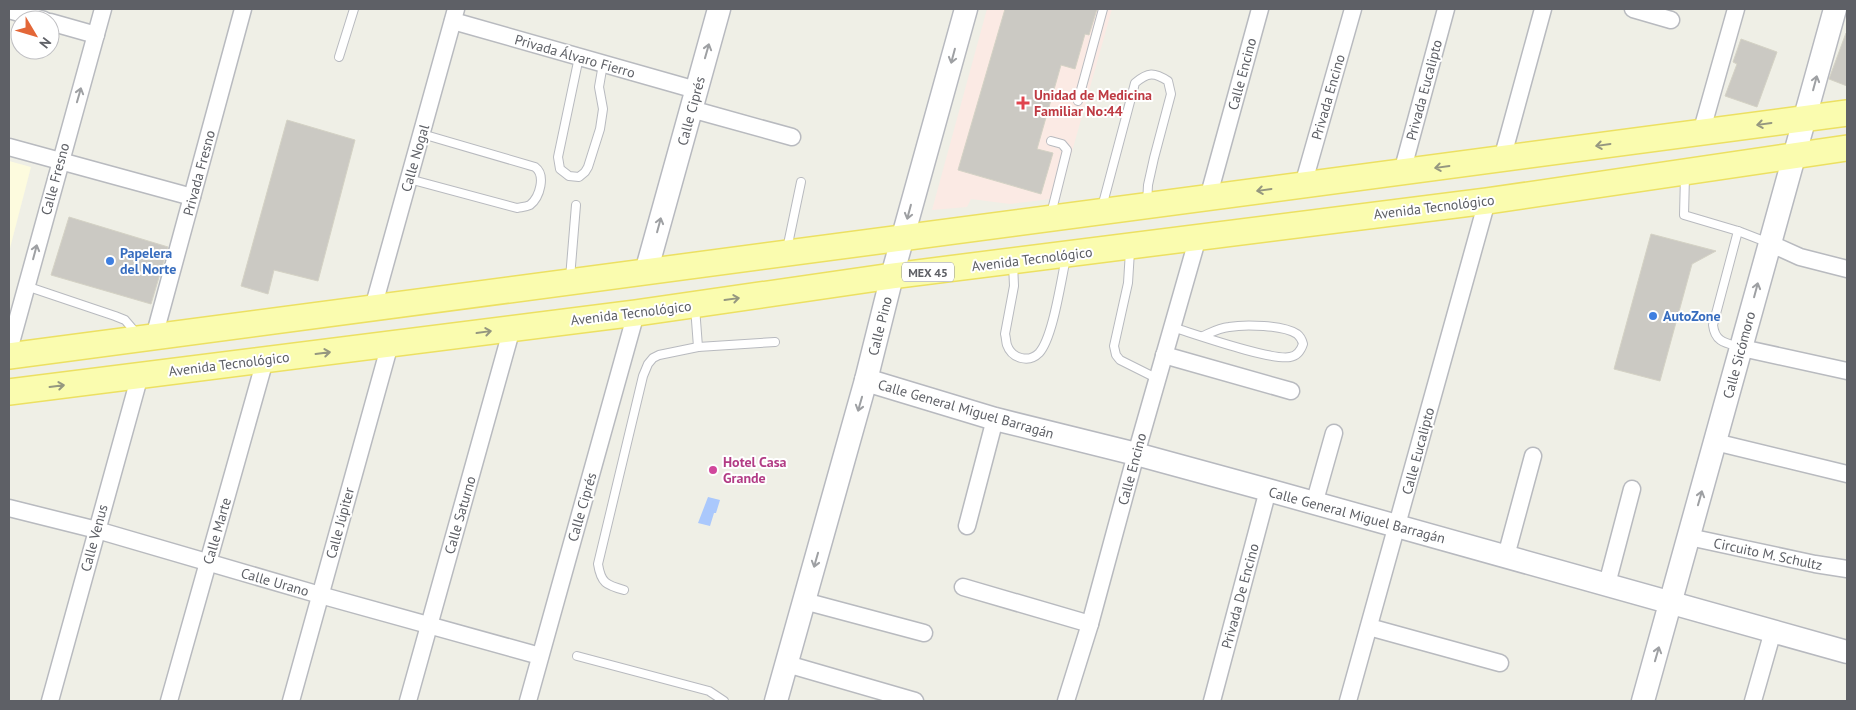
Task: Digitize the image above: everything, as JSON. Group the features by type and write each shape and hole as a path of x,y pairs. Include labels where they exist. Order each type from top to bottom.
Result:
{"main road":[{"path":"9,356 1847,113"},
{"name":"Avenida Tecnológico","path":"9,392 636,313 892,276 1487,201 1847,148"}],"street":[{"name":"Calle Fresno","path":"9,350 103,9"},
{"name":"Privada Fresno","path":"147,338 192,197 243,9"},
{"name":"Calle Ciprés","path":"646,272 719,9"},
{"name":"Calle Pino","path":"776,701 866,380 902,238 966,9"},
{"name":"Calle Encino","path":"1208,198 1260,9"},
{"name":"Privada Encino","path":"1303,185 1353,9"},
{"name":"Privada Eucalipto","path":"1402,172 1446,9"},
{"path":"1502,159 1544,9"},
{"path":"1633,9 1671,20"},
{"path":"1701,132 1736,9"},
{"name":"Calle Sicómoro","path":"1644,701 1742,348 1769,243 1836,12"},
{"name":"Privada Álvaro Fierro","path":"455,15 603,64 792,137"},
{"name":"Calle Nogal","path":"373,308 455,15"},
{"path":"60,25 96,35"},
{"path":"9,148 192,197"},
{"name":"Calle Eucalipto","path":"1348,701 1487,201"},
{"name":"Calle Encino","path":"1066,701 1090,624 1198,237"},
{"path":"1769,243 1800,256 1847,269"},
{"name":"Calle Ciprés","path":"528,701 636,313"},
{"name":"Calle Saturno","path":"408,701 512,328"},
{"name":"Calle Júpiter","path":"291,701 390,344"},
{"path":"1742,348 1847,372"},
{"path":"1164,356 1291,391"},
{"name":"Calle Marte","path":"169,701 265,360"},
{"name":"Calle Venus","path":"50,701 140,375"},
{"name":"Calle General Miguel Barragán","path":"866,380 995,419 1136,454 1314,504 1397,525 1847,652"},
{"path":"967,526 995,419"},
{"path":"1314,504 1334,433"},
{"path":"1716,442 1847,474"},
{"path":"1506,556 1533,456"},
{"path":"1607,584 1632,489"},
{"name":"Privada De Encino","path":"1212,701 1268,490"},
{"name":"Calle Urano","path":"9,508 97,530 320,595 540,656"},
{"name":"Circuito M. Schultz","path":"1689,537 1847,569"},
{"path":"963,588 1090,624"},
{"path":"804,601 924,633"},
{"path":"1369,627 1500,663"},
{"path":"1753,701 1773,631"},
{"path":"787,664 915,701"}],"lane":[{"path":"339,57 354,9"},
{"path":"1078,100 1103,9"},
{"path":"578,57 558,157 560,169 569,176 579,177 585,172 594,151 602,116 599,87 603,64"},
{"path":"1101,212 1136,83 1143,76 1154,74 1168,81 1172,94 1154,158 1148,185 1147,205"},
{"path":"409,179 517,208 531,204 538,193 541,178 535,167 422,134"},
{"path":"1050,219 1067,150 1062,144 1051,141"},
{"path":"1685,171 1684,215 1738,231 1769,243"},
{"path":"786,253 801,182"},
{"path":"570,282 576,205"},
{"path":"1738,231 1713,325 1717,338 1742,348"},
{"path":"1130,246 1128,283 1114,346 1116,355 1120,360 1158,379"},
{"path":"1013,261 1014,286 1006,340 1007,346 1017,357 1028,358 1038,354 1048,335 1067,254"},
{"path":"26,286 125,320 147,338"},
{"path":"694,305 698,347"},
{"path":"1172,327 1262,354 1280,357 1289,357 1297,354 1303,344 1301,338 1289,330 1252,326 1229,326 1203,336"},
{"path":"624,590 604,582 598,564 643,376 648,364 659,355 698,347 775,342"},
{"path":"577,656 709,691 724,701"}],"shaded area":[{"name":"Unidad de Medicina Familiar No:44","path":"987,9 1112,9 1059,198 1010,204 971,199 967,207 932,210"},
{"path":"9,161 31,167 9,252"}],"water":[{"path":"708,497 720,500 710,526 698,523"}],"building":[{"path":"1005,9 1097,9 1089,35 1085,34 1075,69 1061,65 1037,149 1053,153 1041,194 958,170"},
{"path":"1847,34 1847,86 1829,79"},
{"path":"1741,39 1777,52 1757,107 1725,96 1737,64 1733,62"},
{"path":"287,120 355,140 318,281 274,270 268,294 241,286"},
{"name":"Papelera del Norte","path":"69,217 168,247 151,304 51,275"},
{"name":"AutoZone","path":"1651,234 1716,251 1692,264 1660,381 1614,369"}],"place":[{"name":"Unidad de Medicina Familiar No:44","path":"1023,103"},
{"name":"Papelera del Norte","path":"110,261"},
{"name":"AutoZone","path":"1653,316"},
{"name":"Hotel Casa Grande","path":"713,470"}]}
